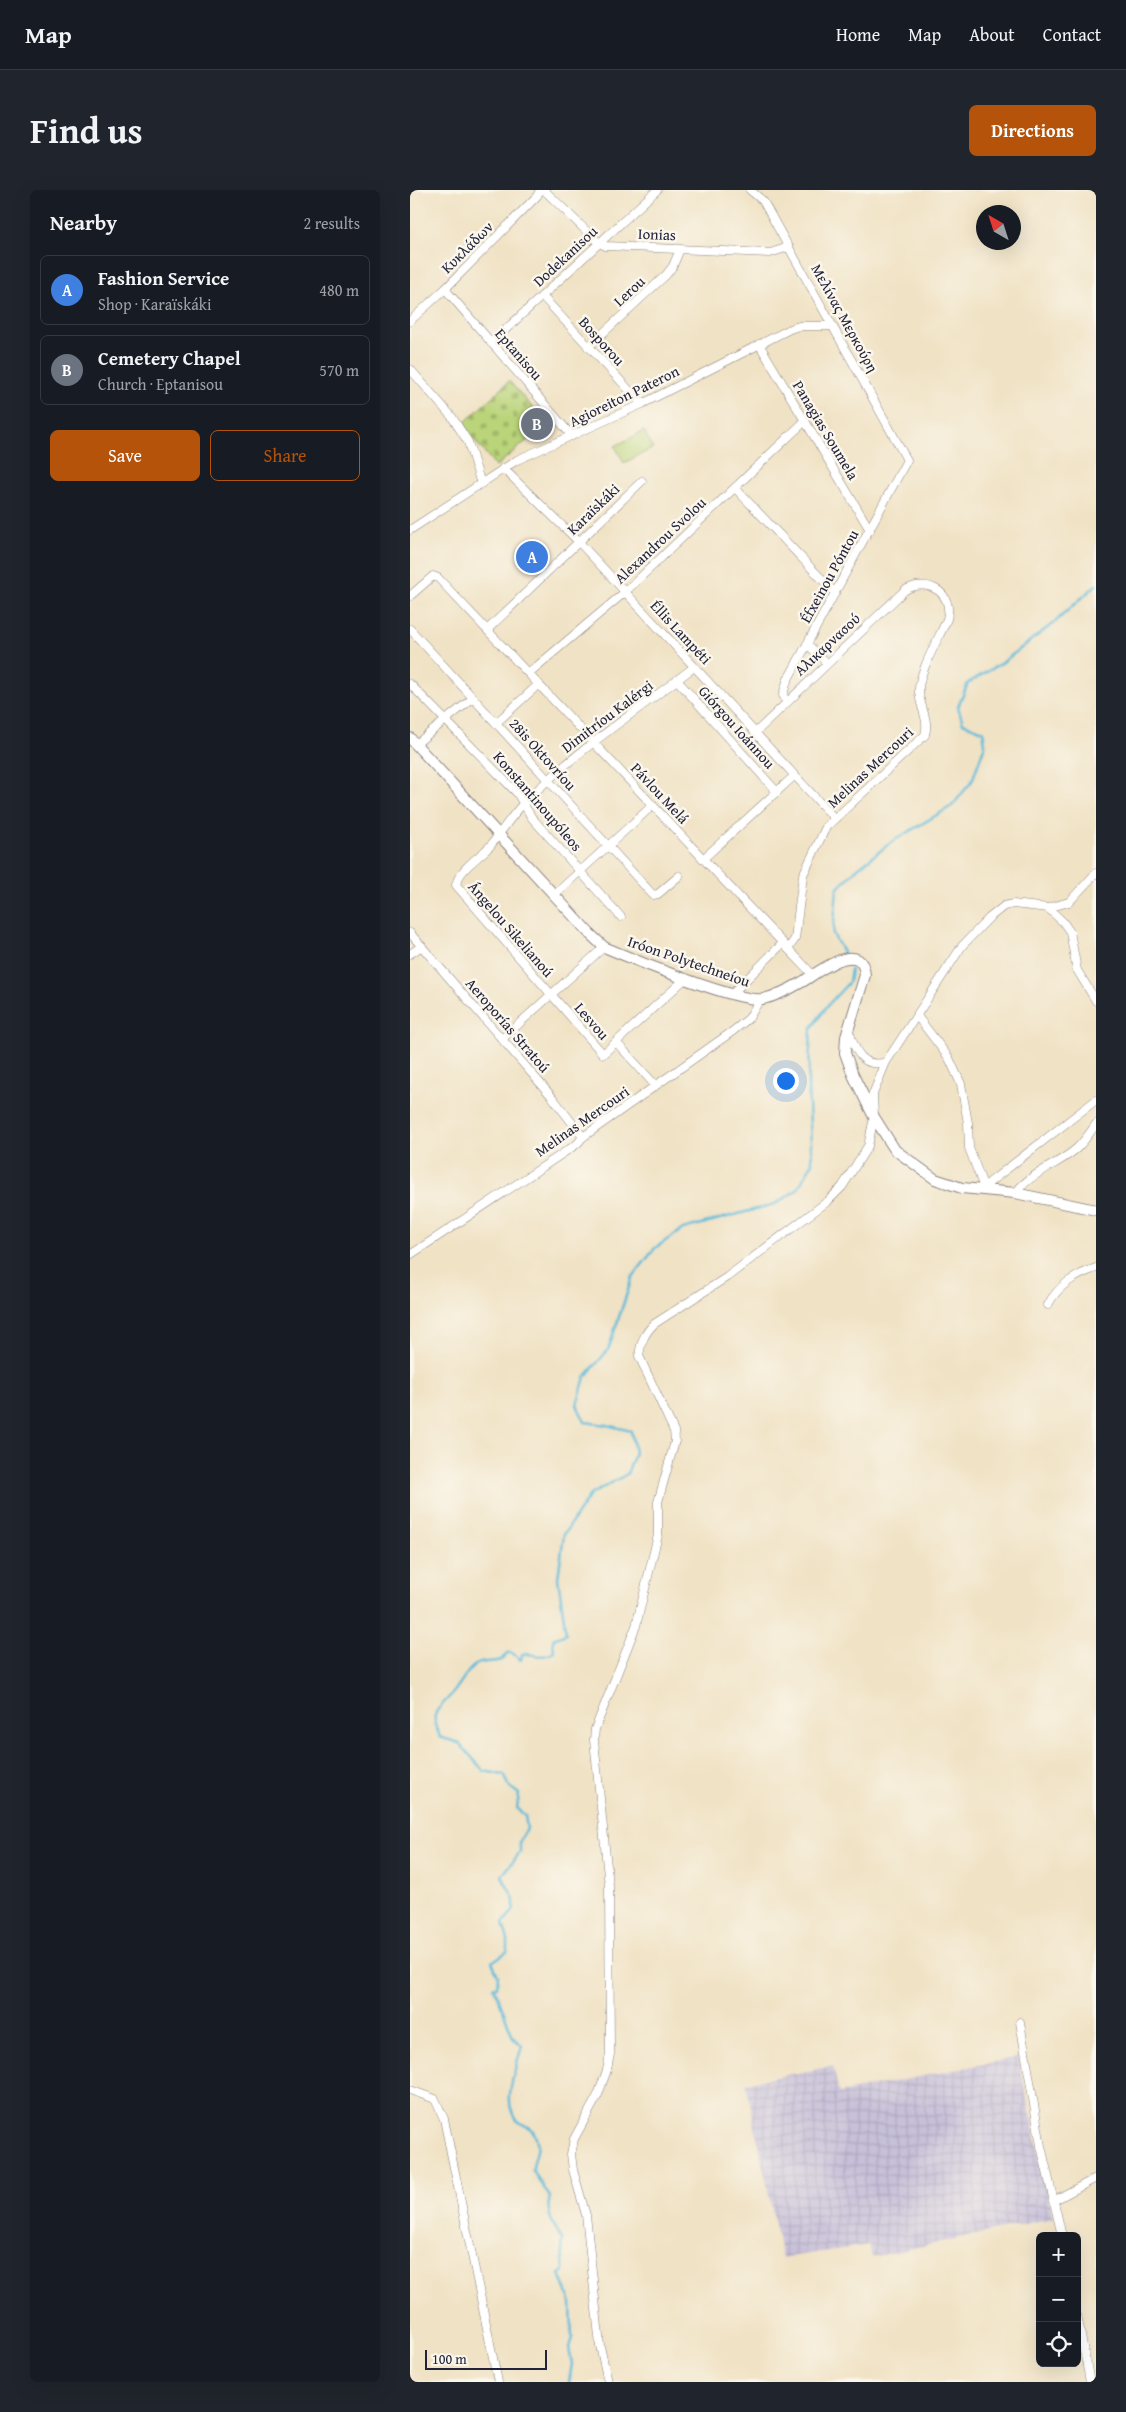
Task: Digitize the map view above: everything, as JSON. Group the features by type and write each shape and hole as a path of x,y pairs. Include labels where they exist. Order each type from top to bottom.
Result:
{"street":[{"name":"Κυκλάδων","path":"410,320 445,289 537,196 540,190"},
{"path":"544,190 599,243"},
{"name":"Dodekanisou","path":"491,343 657,190"},
{"name":"Μελίνας Μερκούρη","path":"750,190 763,201 906,456 907,464"},
{"name":"Ionias","path":"599,243 609,247 770,253 789,247"},
{"name":"Lerou","path":"588,347 666,275 673,266 680,249"},
{"name":"Eptanisou","path":"445,289 572,436"},
{"name":"Bosporou","path":"542,296 642,404"},
{"name":"Agioreiton Pateron","path":"410,530 503,468 525,456 642,404 759,344 799,326 833,326"},
{"name":"Panagias Soumela","path":"759,344 870,530"},
{"path":"410,369 452,417 468,442 481,484"},
{"name":"Alexandrou Svolou","path":"529,672 625,592 805,421"},
{"name":"Éfxeinou Póntou","path":"786,701 783,697 784,687 834,593 907,464"},
{"name":"Éllis Lampéti","path":"503,468 579,542 834,818"},
{"name":"Karaïskáki","path":"488,629 642,481"},
{"path":"735,488 834,593"},
{"path":"410,596 428,578 435,577 488,629"},
{"name":"Αλικαρνασού","path":"755,733 786,701 906,590 924,584"},
{"name":"Melinas Mercouri","path":"731,995 795,939 803,875 824,831 834,818 925,735 927,720 920,700 919,683 949,612 944,595 934,587 924,584"},
{"name":"28is Oktovríou","path":"410,629 654,895 658,894 680,876"},
{"name":"Pávlou Melá","path":"488,629 813,975"},
{"path":"807,644 828,663"},
{"name":"Dimitríou Kalérgi","path":"457,879 498,835 523,804 548,780 594,742 694,667"},
{"name":"Giórgou Ioánnou","path":"677,680 778,792"},
{"name":"Konstantinoupóleos","path":"410,684 517,793 532,818 621,917"},
{"path":"496,724 539,684"},
{"path":"413,741 445,720 473,698"},
{"name":"Iróon Polytechneíou","path":"413,741 498,835 604,947 731,995 760,999 779,993 838,960 847,958 857,960 865,972 845,1046 846,1056 852,1075 874,1118 895,1150 935,1179 984,1190 1015,1194 1096,1210"},
{"path":"703,859 794,776"},
{"path":"554,895 653,805"},
{"path":"608,2382 600,2346 586,2215 573,2170 571,2154 574,2139 598,2095 607,2070 610,2054 608,1886 594,1740 595,1728 636,1626 658,1535 658,1502 675,1441 674,1431 639,1356 641,1344 645,1333 654,1324 727,1277 835,1194 853,1172 868,1146 874,1118 872,1094 886,1062 962,946 989,918 1004,906 1013,904 1048,908 1069,902 1096,873"},
{"name":"Ángelou Sikelianoú","path":"457,879 456,886 550,995"},
{"path":"1048,908 1063,922 1070,932 1077,970 1096,1001"},
{"name":"Aeroporías Stratoú","path":"410,933 553,1098 583,1137"},
{"path":"410,954 422,946"},
{"path":"502,1038 604,947"},
{"path":"616,1042 686,978"},
{"name":"Lesvou","path":"550,995 603,1054 616,1042 655,1085"},
{"name":"Melinas Mercouri","path":"410,1255 577,1144 583,1137 745,1022 760,999"},
{"path":"917,1016 949,1058 961,1084 968,1123 968,1148 984,1190 1096,1100"},
{"path":"849,1031 854,1049 867,1063 878,1064 886,1062"},
{"path":"1015,1194 1023,1183 1036,1173 1075,1149 1096,1124"},
{"path":"1048,1305 1053,1296 1076,1275 1096,1268"},
{"path":"1020,2022 1041,2146 1061,2232"},
{"path":"410,2090 435,2100 444,2119 498,2382"},
{"path":"1054,2202 1096,2178"},
{"path":"1078,2322 1090,2382"}],"shaded area":[{"path":"1018,2057 1053,2218 872,2257 869,2245 782,2258 746,2083 833,2066 839,2093"}],"green space":[{"path":"509,381 547,424 496,466 462,425"},
{"path":"644,431 653,448 624,463 615,446"}],"waterway":[{"path":"844,954 833,934 837,889 858,868 893,841 952,806 972,781 985,745 983,731 963,723 958,707 968,683 1003,662 1055,622 1096,585"},
{"path":"569,2382 572,2364 569,2347 572,2338 571,2303 560,2274 564,2271 563,2240 550,2214 550,2197 533,2171 538,2148 536,2136 531,2129 520,2123 512,2113 510,2094 522,2045 513,2038 493,1987 497,1987 498,1975 492,1962 508,1951 508,1940 503,1923 514,1910 514,1899 502,1876 520,1852 520,1841 527,1828 525,1816 517,1808 519,1794 510,1787 504,1775 484,1771 459,1743 440,1737 435,1717 438,1709 455,1691 468,1672 477,1664 501,1660 507,1653 512,1653 521,1660 522,1654 546,1656 554,1652 553,1639 566,1634 558,1578 564,1534 590,1495 627,1474 635,1453 631,1431 585,1422 577,1405 585,1377 608,1350 632,1278 655,1248 683,1229 775,1204 797,1190 812,1164 808,1085 811,1029 827,1006 849,982 851,969"}],"place":[{"name":"Cemetery Chapel","path":"537,424"},
{"name":"Fashion Service","path":"532,557"}]}
